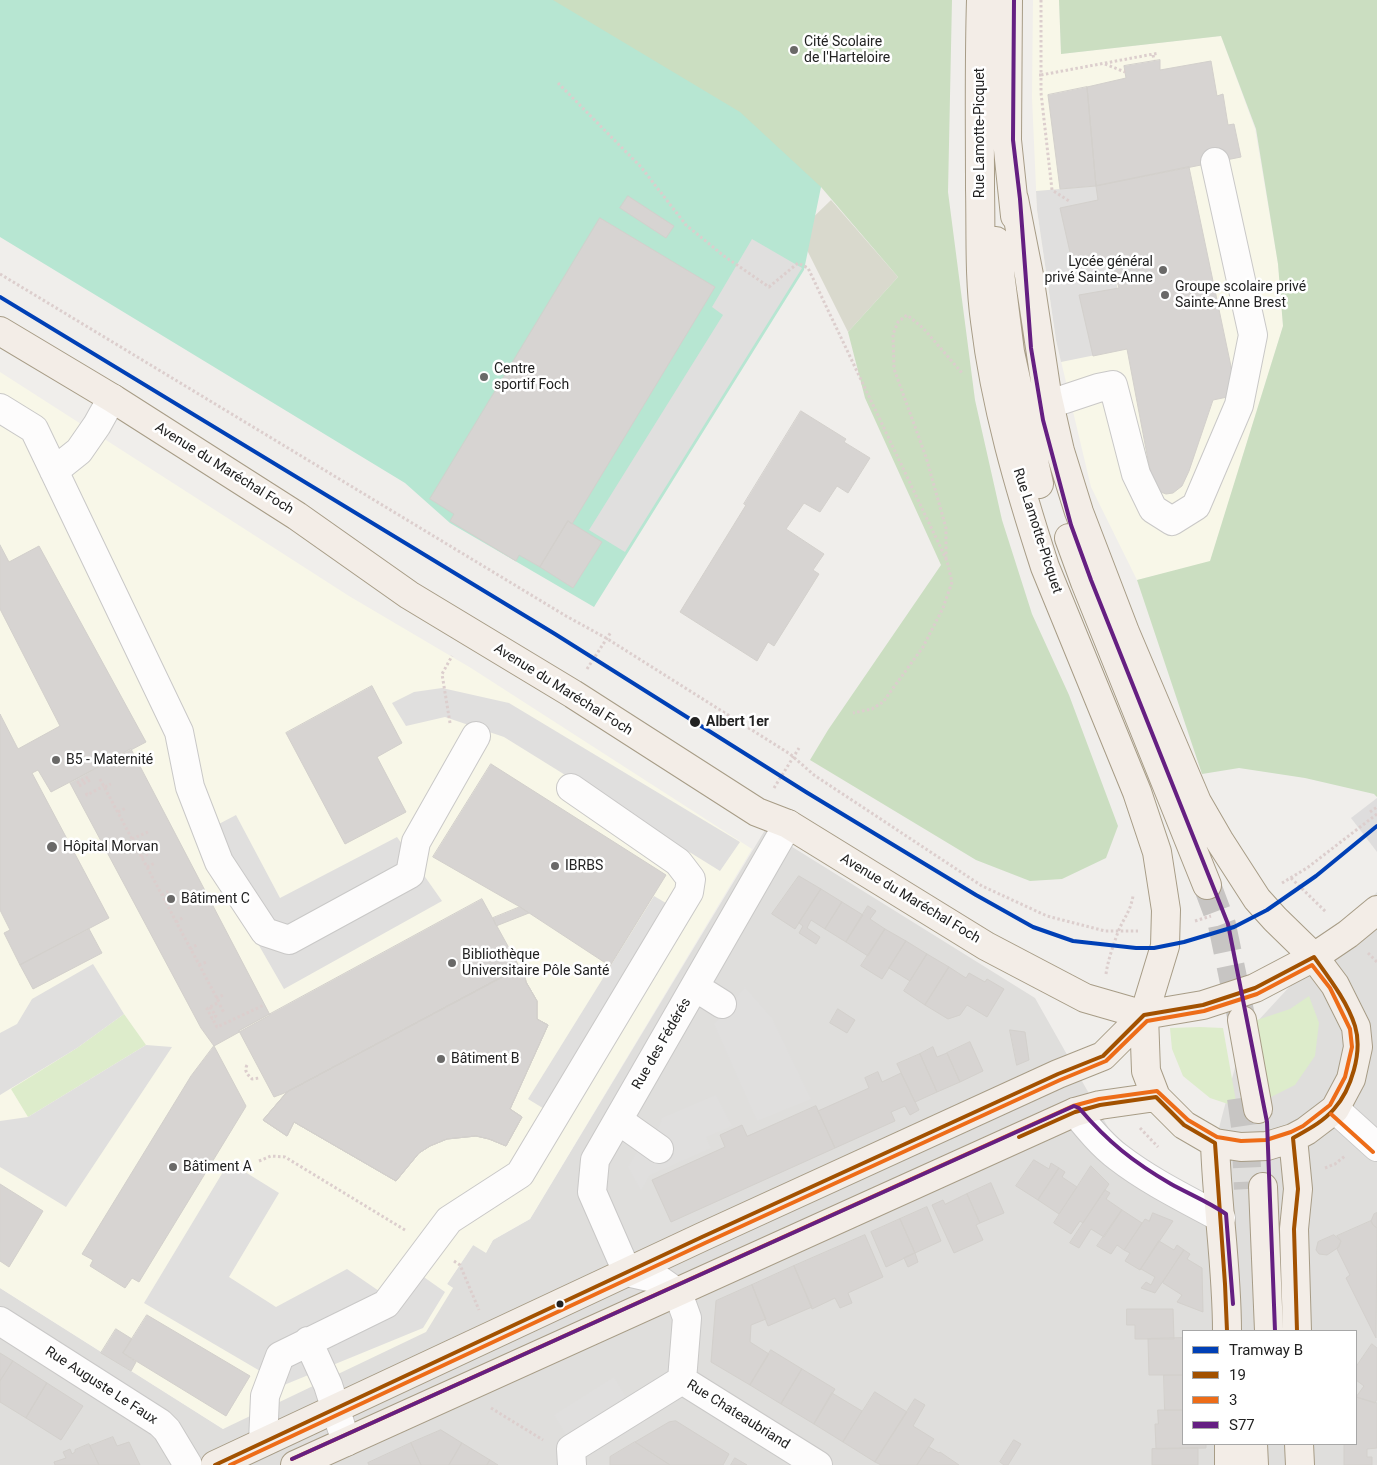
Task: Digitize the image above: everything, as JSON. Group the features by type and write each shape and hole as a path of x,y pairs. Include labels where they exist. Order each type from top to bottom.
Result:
{"main road":[{"name":"Rue Lamotte-Picquet","path":"982,0 979,58 981,271 984,320 995,388 1023,494 1045,567 1137,792 1157,852 1166,910 1165,946 1144,1015"},
{"name":"Rue Lamotte-Picquet","path":"979,58 994,224 1010,352 1047,515 1077,599 1200,887 1065,527 1042,407 1029,275 1014,199 1007,140 1008,0"},
{"name":"Avenue du Maréchal Foch","path":"0,331 112,398 297,516 409,596 573,694 757,812 788,824 986,946 1085,998 1144,1015"},
{"name":"Rue Lamotte-Picquet","path":"1042,407 1060,451 1079,512 1125,632 1197,802 1247,886 1266,910 1314,957 1334,985 1356,1028 1358,1047 1352,1079 1335,1109"},
{"path":"215,1465 627,1272 1049,1078 1103,1056 1144,1015 1203,1005 1255,988 1314,957 1348,934 1377,910"},
{"path":"1144,1015 1146,1072 1156,1097 1184,1125 1215,1143 1241,1147 1267,1146 1293,1138 1306,1131 1335,1109"},
{"path":"1235,1021 1250,1104"},
{"path":"295,1465 1075,1112 1108,1104 1156,1097"},
{"path":"1293,1138 1298,1189 1294,1229 1297,1330"},
{"path":"1215,1143 1227,1330"},
{"path":"1251,1330 1255,1188 1269,1330"},
{"path":"1229,1445 1229,1465"},
{"path":"1254,1445 1254,1465"},
{"path":"1271,1445 1272,1465"},
{"path":"1299,1445 1300,1465"}],"street":[{"path":"1042,407 1098,388 1113,385 1136,474 1153,509 1172,521 1196,506 1239,405 1253,335 1215,162"},
{"path":"54,471 79,451 97,425 112,398"},
{"path":"0,408 34,429 179,732 190,787 219,862 265,932 289,940 410,874 416,842 464,733"},
{"path":"264,1442 265,1396 280,1356 386,1304 449,1220 520,1174 689,892 691,879 678,862 571,788"},
{"name":"Rue des Fédérés","path":"627,1272 592,1192 594,1160 788,824"},
{"path":"695,987 722,1004"},
{"path":"1335,1109 1371,1141"},
{"path":"1075,1112 1117,1157 1163,1186 1221,1218"},
{"path":"618,1120 658,1149"},
{"path":"627,1272 658,1279 678,1293"},
{"name":"Rue Chateaubriand","path":"678,1293 686,1318 682,1380 818,1465"},
{"name":"Rue Auguste Le Faux","path":"0,1321 160,1423 167,1430 188,1465"},
{"path":"308,1342 337,1408 346,1442"},
{"path":"572,1465 571,1448 682,1380"}],"path":[{"path":"1041,0 1041,93 1052,190 1069,200"},
{"path":"1041,75 1159,53"},
{"path":"1153,54 1154,60"},
{"path":"1104,63 1125,72"},
{"path":"558,83 641,166 686,225 732,262 769,288 798,264 808,268 946,561 952,582 943,608 923,647 883,702 872,709 853,713"},
{"path":"0,274 558,611 606,638 790,754 814,775 982,886 1047,916 1105,931 1141,931"},
{"path":"946,561 946,528 926,457 894,370 893,334 898,322 906,315 917,323 965,376"},
{"path":"455,651 442,674 464,733"},
{"path":"78,785 91,778"},
{"path":"102,780 106,794 133,840 167,909 175,921"},
{"path":"104,787 96,790 89,796 87,793 87,795 104,787 111,784"},
{"path":"1370,812 1377,807"},
{"path":"117,813 126,808"},
{"path":"117,813 133,840 135,848 208,987 219,1002 207,1009 216,1027 264,1005"},
{"path":"1291,878 1307,868 1377,814"},
{"path":"133,840 148,832"},
{"path":"141,858 148,854"},
{"path":"145,866 156,863"},
{"path":"160,895 170,890"},
{"path":"1118,932 1130,910"},
{"path":"175,921 183,917"},
{"path":"188,948 198,945"},
{"path":"188,948 214,996"},
{"path":"199,966 206,962"},
{"path":"203,976 208,972"},
{"path":"214,996 221,994"},
{"path":"220,1005 224,1013"},
{"path":"247,1065 245,1068 246,1074 252,1079 259,1078"},
{"path":"1322,1169 1335,1164 1371,1141"},
{"path":"258,1162 271,1156 285,1157 460,1265 481,1313"},
{"path":"490,1407 550,1445"}],"shaded area":[{"name":"Groupe scolaire privé Sainte-Anne Brest","path":"1033,0 1059,0 1061,54 1221,36 1255,129 1278,264 1283,326 1210,562 1137,580 1091,487 1056,340 1037,210 1032,98"},
{"path":"1096,186 1130,348 1061,362 1056,340 1037,210 1036,191"},
{"path":"831,200 898,277 848,332 798,232"},
{"path":"752,239 802,268 625,552 589,530 723,315 712,307"},
{"path":"0,372 349,596 471,668 752,849 530,1219 493,1240 486,1253 473,1245 447,1284 453,1288 426,1332 223,1429 0,1288"},
{"path":"442,688 509,703 740,842 720,871 504,737 445,717 406,726 392,703 414,692"},
{"path":"236,815 280,898 397,837 442,901 284,989 196,836"},
{"path":"765,830 1035,998 1113,1136 1197,1202 1219,1198 1215,1143 1243,1037 1377,892 1377,1465 0,1465 0,1288 223,1429 453,1288 447,1284 474,1244 486,1252 493,1240 530,1219"},
{"path":"654,896 671,906 546,1110 528,1099"},
{"path":"93,964 124,1014 77,1048 0,1095 0,1033 17,1024 32,999"},
{"path":"745,987 772,1018 811,1099 757,1121 714,1024"},
{"path":"146,1045 172,1047 66,1207 0,1167 0,1121 28,1117"},
{"path":"716,1095 732,1126 706,1137 711,1148 650,1175 641,1191 628,1167 639,1148 660,1125 662,1118"},
{"path":"229,1162 279,1193 229,1277 276,1307 347,1269 379,1291 404,1263 445,1292 423,1328 284,1385 144,1303"},
{"path":"614,1377 626,1397 566,1435 554,1415"}],"green space":[{"name":"Centre sportif Foch","path":"0,0 553,0 740,112 821,187 804,270 594,607 450,523 405,483 0,237"},
{"path":"547,0 952,0 948,192 975,400 1002,520 1032,614 1069,695 1118,826 1106,858 1062,879 1030,881 976,860 810,760 828,730 941,565 865,398 848,332 898,277 821,187 748,235"},
{"path":"1059,0 1377,0 1377,797 1374,794 1305,778 1239,768 1202,774 1137,580 1210,561 1283,326 1278,264 1256,129 1221,36 1061,54"},
{"path":"1309,996 1319,1023 1315,1056 1295,1085 1269,1098 1254,1021 1290,1009"},
{"path":"124,1014 146,1045 28,1117 11,1089 77,1048"},
{"path":"1170,1028 1223,1028 1237,1107 1210,1098 1183,1076 1172,1049"}],"pier":[{"path":"1377,798 1377,852 1351,818"}],"building":[{"path":"1160,60 1160,70 1211,61 1217,96 1223,94 1228,125 1234,124 1241,157 1096,186 1087,87 1126,78 1124,66"},
{"path":"1087,87 1096,186 1060,189 1048,95"},
{"path":"1189,167 1237,395 1213,400 1182,486 1173,493 1166,494 1158,491 1153,486 1127,349 1093,356 1079,295 1119,288 1112,263 1074,270 1060,208 1098,200 1096,186"},
{"path":"628,196 674,226 666,238 620,208"},
{"path":"600,218 715,287 572,524 568,521 540,567 519,555 516,561 450,521 454,514 430,499"},
{"path":"801,411 846,439 844,442 870,458 848,493 837,486 820,512 804,503 786,529 824,554 813,570 819,574 774,646 768,642 757,661 680,612"},
{"path":"568,521 602,542 573,588 540,567"},
{"name":"B5 - Maternité","path":"0,545 9,562 39,546 146,742 51,792 38,770 32,773 109,918 20,965 4,933 10,930 0,910 0,714 18,749 60,726 0,609"},
{"path":"372,686 402,743 377,757 406,812 345,844 286,733"},
{"name":"Bâtiment C","path":"131,749 270,1015 214,1046 201,1028 70,783"},
{"path":"491,764 666,875 610,966 520,907 433,857"},
{"path":"799,876 821,889 795,929 772,914"},
{"path":"821,889 842,902 825,929 811,920 807,928 820,937 816,944 799,933 803,926 799,923"},
{"name":"Bâtiment B","path":"482,899 520,968 287,1092 274,1097 239,1031"},
{"path":"842,902 863,915 846,942 825,929"},
{"path":"868,906 876,911 870,919 885,929 868,956 846,942"},
{"path":"520,907 529,913 496,926 493,918"},
{"path":"89,929 102,953 33,989 20,965"},
{"path":"885,929 906,941 882,979 861,966"},
{"path":"906,941 927,954 910,981 889,968"},
{"path":"927,954 949,967 925,1005 904,991"},
{"name":"Bâtiment B","path":"523,966 526,982 537,1001 537,1019 548,1025 510,1109 522,1117 506,1146 476,1136 447,1139 419,1153 396,1181 294,1122 287,1136 263,1120 287,1092"},
{"name":"Bâtiment B","path":"523,966 526,982 537,1001 537,1019 548,1025 510,1109 522,1117 506,1146 476,1136 447,1139 419,1153 396,1181 294,1122 287,1136 263,1120 287,1092"},
{"name":"Bâtiment B","path":"523,966 526,982 537,1001 537,1019 548,1025 510,1109 522,1117 506,1146 476,1136 447,1139 419,1153 396,1181 294,1122 287,1136 263,1120 287,1092"},
{"path":"949,967 966,978 969,973 985,982 987,979 1004,989 987,1017 967,1005 960,1015 948,1019 925,1005"},
{"path":"838,1009 855,1020 847,1033 830,1023"},
{"path":"1010,1030 1025,1032 1029,1060 1017,1065"},
{"path":"970,1042 983,1071 960,1082 947,1053"},
{"name":"Bâtiment A","path":"214,1046 246,1106 139,1282 132,1278 125,1288 90,1266 93,1260 82,1254 191,1076"},
{"path":"933,1047 937,1057 947,1053 960,1082 937,1092 920,1054"},
{"path":"920,1054 937,1092 915,1102 897,1064"},
{"path":"878,1072 882,1082 901,1073 919,1110 910,1115 905,1106 891,1112 895,1121 835,1148 818,1111 869,1088 865,1078"},
{"path":"816,1106 835,1148 671,1222 652,1180 725,1147 720,1135 742,1125 747,1136"},
{"path":"1034,1160 1049,1169 1051,1163 1059,1168 1038,1200 1016,1186"},
{"path":"1091,1166 1109,1184 1083,1223 1080,1221 1071,1234 1054,1223"},
{"path":"1059,1168 1065,1172 1062,1177 1077,1187 1059,1214 1038,1200"},
{"path":"991,1183 1004,1213 980,1223 967,1194"},
{"path":"0,1184 43,1211 9,1267 0,1261"},
{"path":"1105,1190 1110,1193 1106,1199 1122,1210 1104,1237 1091,1229 1079,1248 1070,1243"},
{"path":"967,1194 980,1223 976,1225 983,1240 954,1253 932,1205 943,1200 945,1204"},
{"path":"927,1207 941,1241 915,1253 900,1219"},
{"path":"1122,1210 1142,1223 1124,1250 1117,1245 1111,1254 1097,1246"},
{"path":"1153,1213 1173,1221 1140,1270 1125,1261 1130,1253 1124,1250 1145,1219 1149,1221"},
{"path":"1377,1213 1377,1228 1371,1221 1374,1214"},
{"path":"900,1219 915,1253 886,1267 871,1232"},
{"path":"1371,1221 1377,1228 1376,1338 1346,1278 1350,1275 1337,1249 1341,1241 1337,1236"},
{"path":"865,1235 883,1277 848,1293 852,1303 840,1308 835,1298 812,1309 794,1266"},
{"path":"1334,1235 1341,1241 1339,1247 1327,1255 1319,1254 1316,1250 1318,1242"},
{"path":"1159,1241 1174,1250 1177,1245 1184,1250 1155,1293 1141,1288 1146,1282 1151,1285 1155,1277 1141,1269"},
{"path":"1184,1250 1190,1254 1187,1259 1202,1268 1203,1312 1177,1302 1182,1295 1163,1283"},
{"path":"915,1253 918,1262 908,1267 904,1258"},
{"path":"794,1266 812,1307 768,1326 752,1285"},
{"path":"752,1285 766,1319 751,1325 750,1342 769,1354 750,1385 711,1362 716,1301"},
{"path":"1127,1309 1173,1309 1174,1339 1135,1339 1135,1325 1127,1325"},
{"path":"147,1315 250,1376 226,1416 123,1353"},
{"path":"116,1329 132,1339 123,1353 136,1362 131,1371 101,1353"},
{"path":"1182,1338 1182,1375 1149,1375 1148,1339"},
{"path":"1372,1344 1377,1348 1377,1399 1375,1403 1357,1397 1364,1386 1357,1381 1357,1366"},
{"path":"771,1350 802,1369 781,1404 750,1385"},
{"path":"0,1353 13,1361 0,1381"},
{"path":"13,1361 47,1383 26,1418 0,1402 0,1381"},
{"path":"802,1369 835,1389 814,1424 781,1404"},
{"path":"1164,1375 1182,1375 1182,1410 1165,1410"},
{"path":"47,1383 83,1406 61,1440 26,1418"},
{"path":"875,1392 907,1412 875,1462 843,1442"},
{"path":"832,1393 862,1411 843,1442 814,1424"},
{"path":"1357,1397 1377,1403 1377,1448 1367,1449 1367,1457 1372,1457 1372,1465 1344,1465 1344,1445 1357,1445"},
{"path":"915,1399 925,1405 913,1426 934,1439 917,1465 881,1465 875,1462"},
{"path":"1158,1410 1182,1410 1182,1445 1206,1445 1206,1448 1156,1449 1155,1424 1158,1424"},
{"path":"676,1421 729,1454 723,1465 670,1465 635,1442 669,1422"},
{"path":"441,1430 462,1443 449,1465 421,1465 411,1443"},
{"path":"113,1437 117,1446 129,1442 140,1465 99,1465 90,1446"},
{"path":"1014,1440 1021,1444 1008,1465 1004,1465 1000,1462"},
{"path":"635,1442 670,1465 610,1465 610,1457"},
{"path":"411,1443 421,1465 369,1465 368,1463"},
{"path":"462,1443 490,1460 487,1465 449,1465"},
{"path":"89,1444 99,1465 55,1465 54,1462 66,1458 63,1452 70,1449 72,1454 75,1450"},
{"path":"929,1447 940,1452 959,1465 917,1465"},
{"path":"1198,1448 1198,1465 1152,1465 1152,1449"},
{"path":"735,1458 747,1465 731,1465"},
{"path":"490,1460 498,1465 487,1465"}],"tunnel":[{"path":"1207,885 1222,925 1241,1016"},
{"path":"1241,1098 1245,1126 1248,1189"}],"tram line":[{"name":"B","path":"0,297 555,634 806,792 976,895 1033,927 1073,941 1136,948 1154,948 1184,942 1234,927 1267,910 1316,876 1377,826"}],"transit line":[{"name":"S77","path":"1014,0 1013,140 1020,199 1031,348 1043,420 1071,525 1091,580 1228,924 1267,1122 1275,1330"},
{"name":"19","path":"215,1465 702,1237 1058,1074 1103,1056 1144,1015 1203,1005 1255,988 1314,957 1337,990 1352,1017 1357,1036 1357,1047 1354,1070 1346,1092 1340,1101 1325,1118 1293,1138 1298,1189 1294,1229 1297,1330"},
{"name":"3","path":"230,1465 705,1243 1060,1080 1106,1061 1147,1021 1204,1011 1257,994 1312,965 1330,988 1350,1029 1352,1047 1345,1077 1330,1105 1303,1126 1291,1132 1266,1140 1241,1141 1217,1137 1188,1120 1157,1091 1099,1099 1073,1106 292,1459"},
{"name":"19","path":"1019,1137 1075,1112 1100,1105 1156,1097 1184,1125 1215,1143 1227,1330"},
{"name":"S77","path":"292,1459 1074,1106 1079,1108 1111,1141 1145,1168 1226,1214 1233,1304"},
{"name":"3","path":"1331,1114 1373,1152"}],"place":[{"name":"Cité Scolaire de l'Harteloire","path":"794,50"},
{"name":"Lycée général privé Sainte-Anne","path":"1163,270"},
{"name":"Groupe scolaire privé Sainte-Anne Brest","path":"1165,295"},
{"name":"Centre sportif Foch","path":"484,377"},
{"name":"Albert 1er","path":"695,722"},
{"name":"B5 - Maternité","path":"56,760"},
{"name":"Hôpital Morvan","path":"52,847"},
{"name":"IBRBS","path":"555,866"},
{"name":"Bâtiment C","path":"171,899"},
{"name":"Bibliothèque Universitaire Pôle Santé","path":"452,963"},
{"name":"Bâtiment B","path":"441,1059"},
{"name":"Bâtiment A","path":"173,1167"}]}
